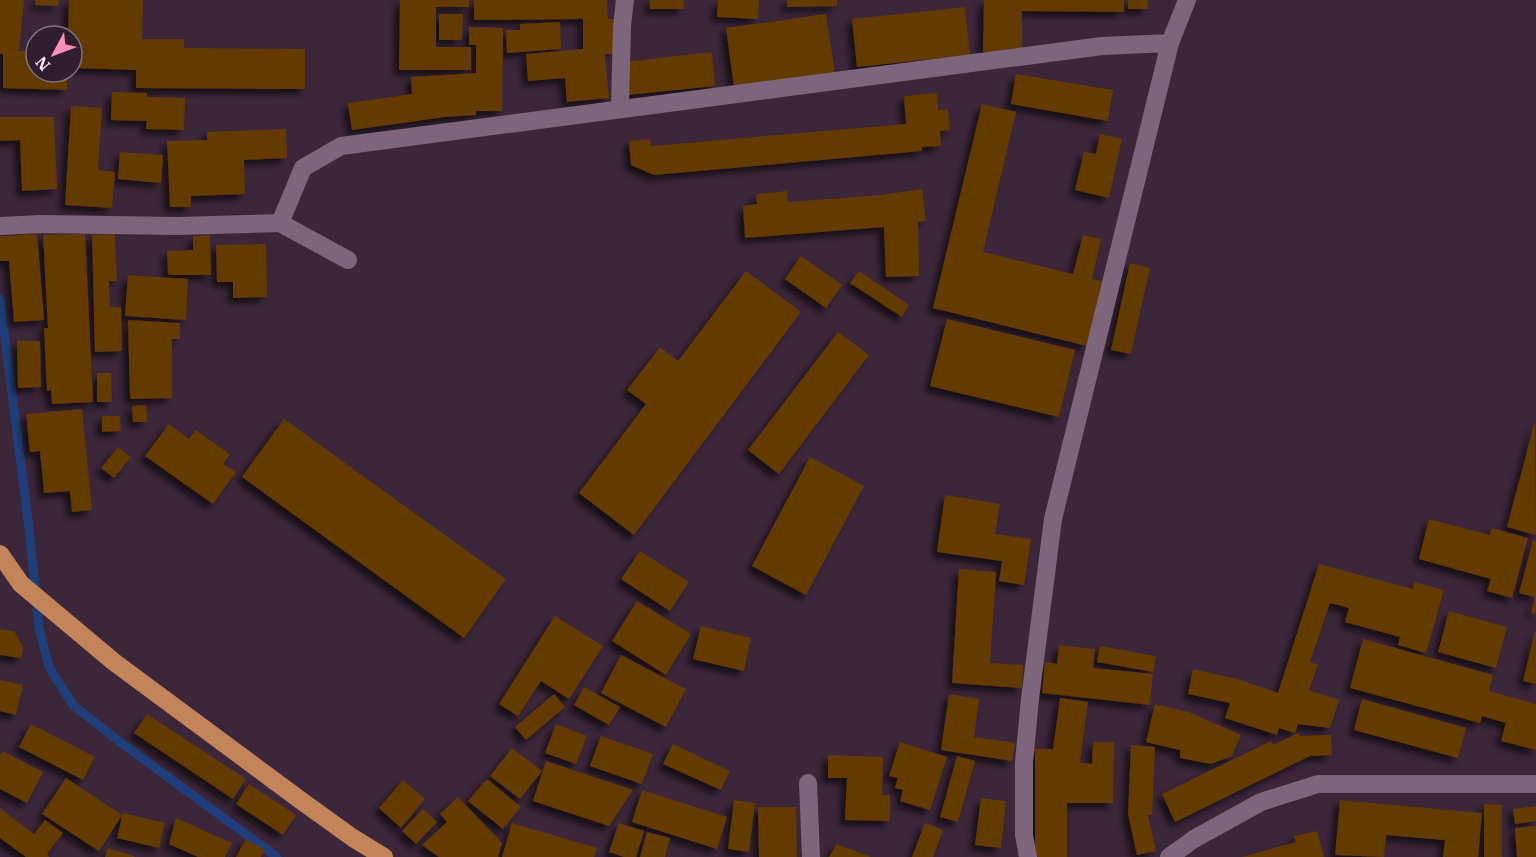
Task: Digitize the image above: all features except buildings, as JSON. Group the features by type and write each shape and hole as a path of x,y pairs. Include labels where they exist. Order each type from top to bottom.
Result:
{"main road":[{"path":"0,554 21,584 114,662 353,838 384,857"}],"street":[{"path":"620,108 625,0"},
{"path":"1028,857 1024,835 1024,762 1053,519 1170,44 1187,0"},
{"path":"280,223 303,168 341,146 1102,46 1170,44"},
{"path":"0,226 41,224 178,226 280,223 348,260"},
{"path":"808,783 811,857"},
{"path":"1169,857 1194,839 1261,802 1318,784 1536,784"}],"waterway":[{"path":"0,299 29,528 39,628 49,667 73,705 277,857"}]}
